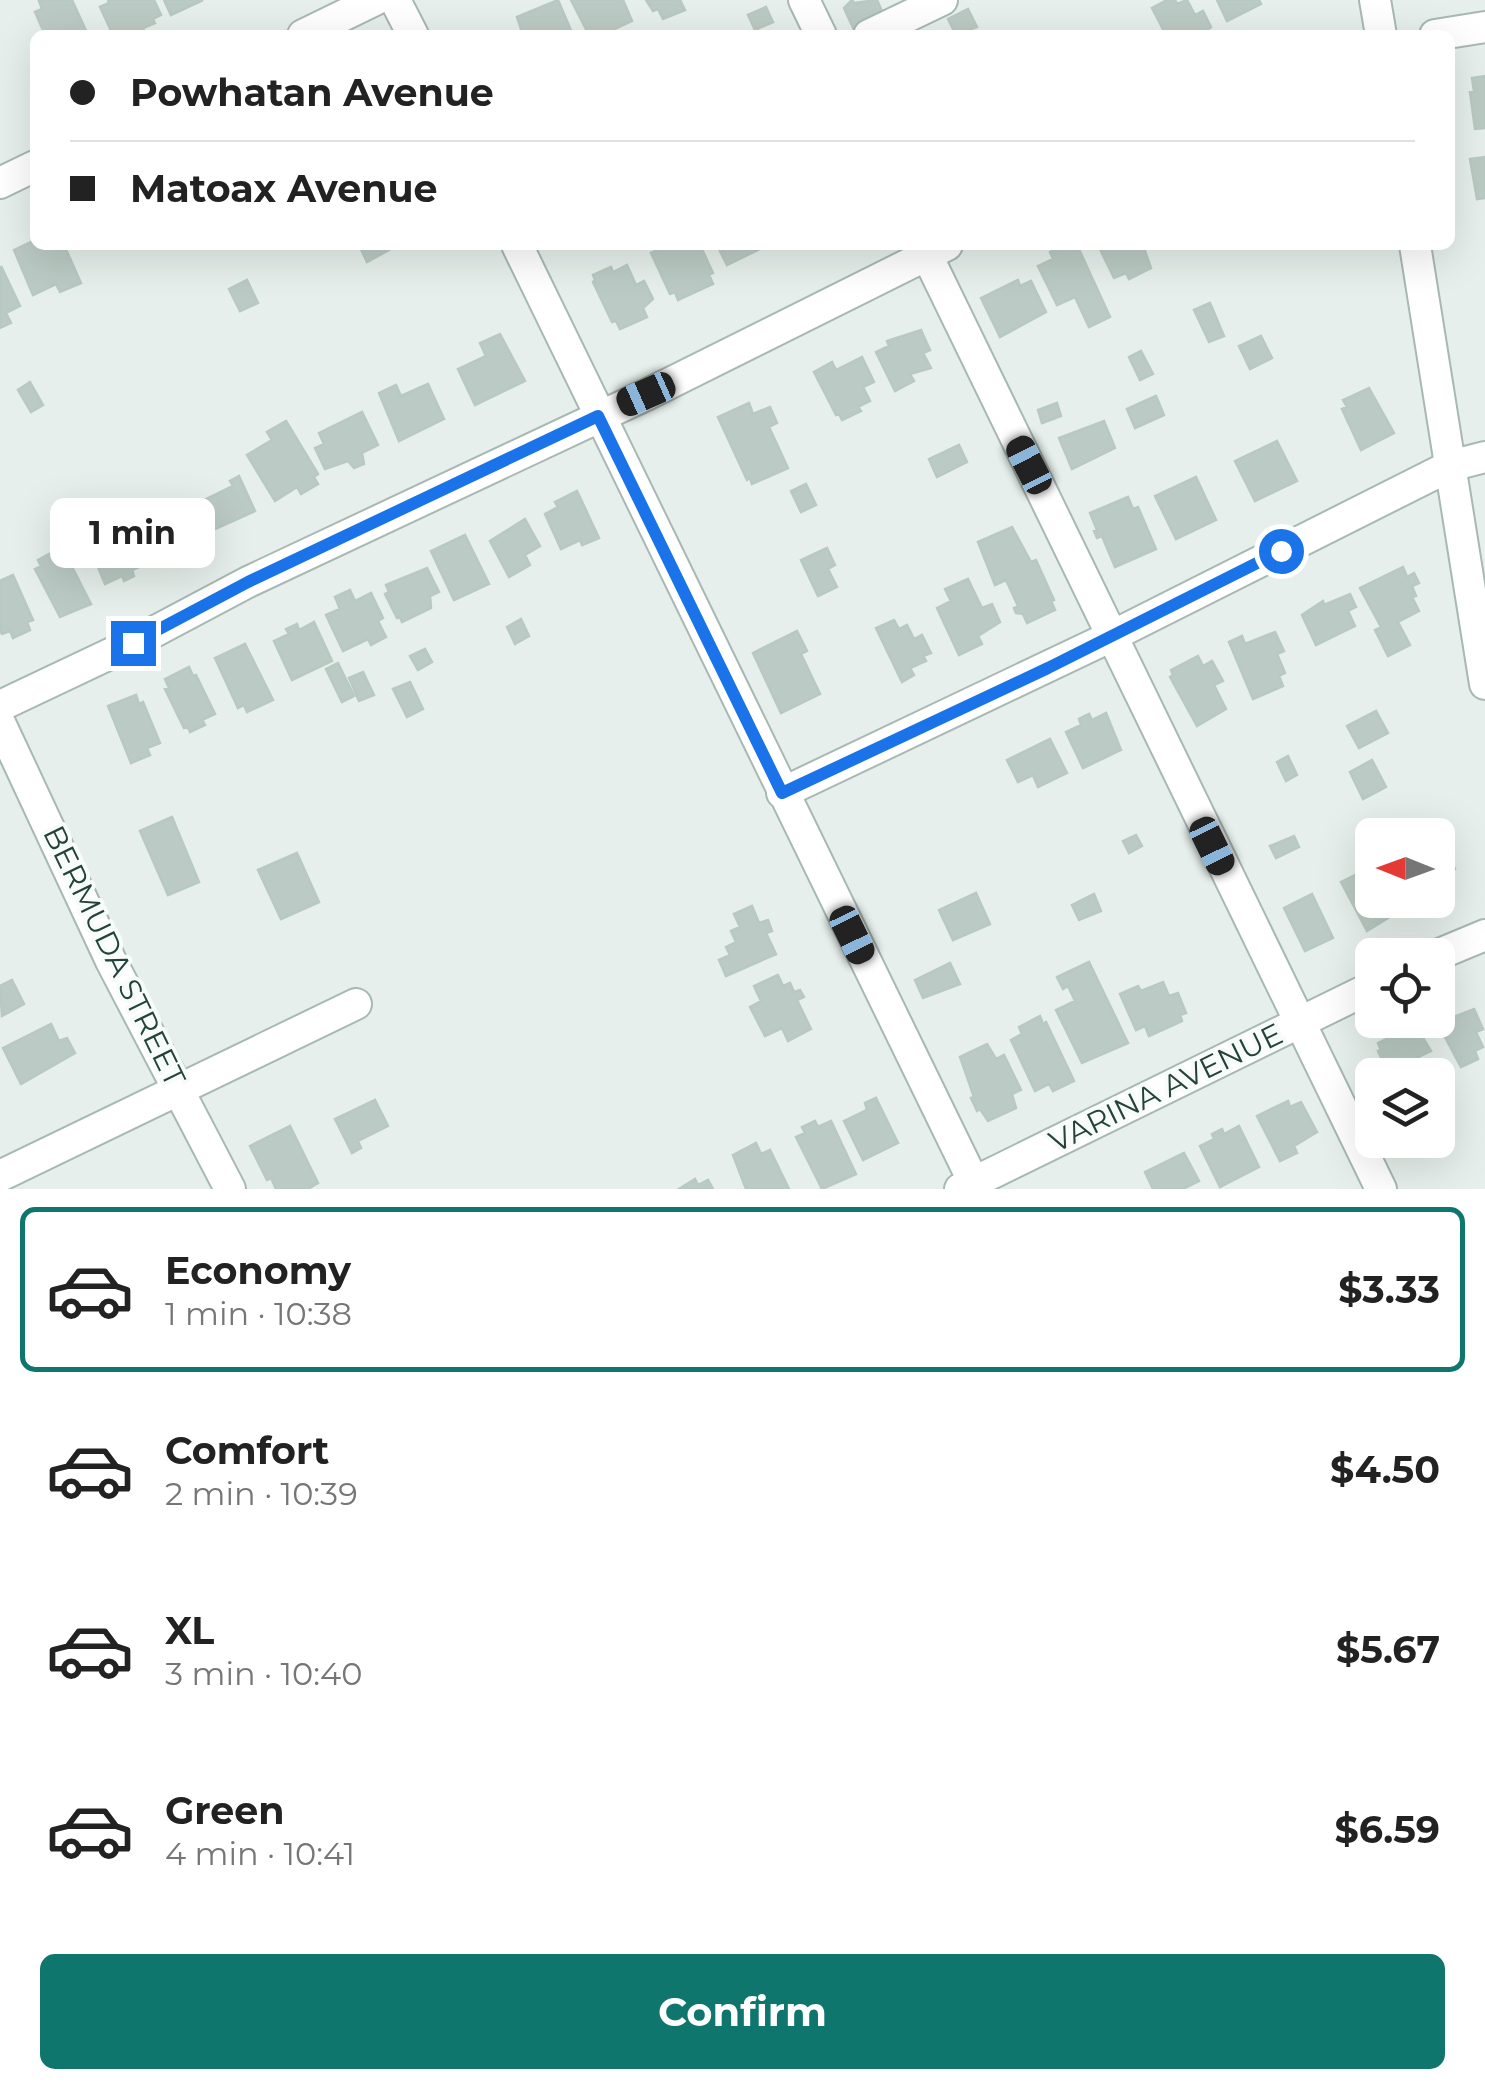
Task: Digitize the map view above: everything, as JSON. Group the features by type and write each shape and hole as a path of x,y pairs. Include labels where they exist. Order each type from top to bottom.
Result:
{"street":[{"path":"313,30 375,0"},
{"path":"395,0 410,30"},
{"path":"804,0 819,30"},
{"path":"879,30 942,0"},
{"path":"1375,0 1380,30"},
{"path":"1455,32 1485,27"},
{"path":"0,183 30,168"},
{"path":"519,250 970,1187"},
{"path":"0,706 133,643 248,582 598,416 928,250"},
{"path":"933,250 1112,636 1380,1189"},
{"path":"1417,250 1485,684"},
{"path":"782,793 1112,636 1450,466 1485,457"},
{"name":"BERMUDA STREET","path":"0,723 111,961 230,1189"},
{"path":"1455,948 1485,935"},
{"name":"VARINA AVENUE","path":"970,1187 1355,995"},
{"path":"0,1176 356,1004"}],"building":[{"path":"72,0 86,30 43,30 35,12 42,9 39,1"},
{"path":"108,0 154,0 161,15 144,30 111,30 100,7"},
{"path":"164,0 203,0 171,15"},
{"path":"558,0 571,30 521,30 517,17"},
{"path":"571,0 623,0 632,21 613,30 586,30"},
{"path":"646,0 680,0 685,10 663,19"},
{"path":"852,0 877,0 885,18 854,30 844,8"},
{"path":"1167,0 1177,4 1187,0 1195,15 1203,11 1211,27 1163,30 1152,8"},
{"path":"1217,0 1259,0 1261,4 1227,21"},
{"path":"766,7 773,22 755,30 748,15"},
{"path":"968,9 977,27 954,30 948,19"},
{"path":"1485,76 1485,128 1475,129 1472,78"},
{"path":"1485,157 1485,198 1477,199 1470,159"},
{"path":"30,242 30,250 66,250 81,283 60,292 56,284 33,295 14,250"},
{"path":"361,250 389,250 367,262"},
{"path":"702,250 713,273 709,275 713,284 678,300 675,292 670,294 651,253"},
{"path":"720,250 758,250 727,265"},
{"path":"1079,250 1110,317 1089,327 1075,297 1057,305 1038,266 1053,259 1050,252"},
{"path":"1100,250 1145,250 1151,268 1129,279 1126,273 1114,278"},
{"path":"627,265 636,285 644,281 653,299 643,308 647,317 620,329 616,321 612,322 593,275"},
{"path":"1,266 20,306 6,313 11,323 0,328"},
{"path":"247,280 258,303 240,311 229,289"},
{"path":"1018,280 1020,286 1031,281 1046,312 1000,337 981,298"},
{"path":"1210,303 1224,336 1209,342 1194,310"},
{"path":"921,330 930,350 923,353 931,368 910,374 914,381 895,391 876,352 889,346 887,341"},
{"path":"500,334 525,381 475,405 458,369 486,356 480,343"},
{"path":"1261,336 1272,358 1250,369 1239,346"},
{"path":"1141,351 1153,374 1140,380 1129,357"},
{"path":"862,357 874,382 863,387 870,401 858,407 861,411 842,420 814,372 832,362 836,370"},
{"path":"30,382 43,405 31,412 18,390"},
{"path":"428,384 444,419 399,441 379,393 396,385 401,396"},
{"path":"1369,388 1394,433 1361,450 1342,409 1347,407 1343,400"},
{"path":"1156,396 1164,415 1135,428 1127,409"},
{"path":"749,403 753,414 770,407 777,423 769,427 788,468 752,484 718,417"},
{"path":"1057,403 1061,416 1042,423 1038,410"},
{"path":"362,412 378,445 362,453 364,464 354,468 348,461 325,469 315,448 324,444 319,433"},
{"path":"286,421 318,474 314,477 318,484 301,494 297,487 275,501 247,455 272,440 267,432"},
{"path":"1104,421 1115,448 1072,469 1059,438"},
{"path":"1277,441 1297,481 1255,501 1235,461"},
{"path":"959,445 967,462 937,477 929,459"},
{"path":"239,476 255,511 215,529 202,501 233,486 230,481"},
{"path":"1196,477 1216,520 1176,539 1155,496"},
{"path":"806,484 816,505 801,512 791,491"},
{"path":"577,491 599,538 582,545 580,540 561,549 545,514 558,507 555,502"},
{"path":"1128,497 1133,509 1138,507 1156,549 1115,567 1102,536 1097,538 1090,513"},
{"path":"184,504 201,537 187,544 190,549 178,554 176,549 161,557 147,528 177,514 175,508"},
{"path":"525,519 540,546 525,555 530,565 509,577 490,541"},
{"path":"1012,527 1031,562 1036,560 1054,600 1051,601 1055,610 1027,623 1023,614 1016,613 1014,608 1018,606 1006,580 995,585 978,542"},
{"path":"130,529 146,564 132,570 134,576 124,581 122,576 105,584 93,555 123,541 120,533"},
{"path":"465,535 489,584 454,600 431,551"},
{"path":"62,547 91,604 60,617 35,569 41,566 38,560"},
{"path":"827,548 835,565 828,569 837,587 818,596 801,560"},
{"path":"1403,567 1407,577 1414,573 1419,583 1412,586 1416,596 1412,597 1419,611 1398,622 1410,645 1388,656 1375,630 1381,627 1360,588"},
{"path":"427,568 439,592 430,596 431,608 402,622 385,594 389,592 386,585"},
{"path":"13,575 33,620 27,622 30,630 13,638 10,631 2,634 0,630 0,581"},
{"path":"968,579 982,608 992,604 1000,622 978,636 982,644 959,655 937,608 951,601 945,589"},
{"path":"350,590 355,601 371,593 383,618 378,621 386,637 371,645 368,639 343,651 326,615 340,609 335,597"},
{"path":"1350,594 1356,607 1348,611 1355,626 1316,645 1302,615 1323,601 1324,605"},
{"path":"521,619 529,636 515,644 507,627"},
{"path":"894,620 899,629 907,625 914,639 922,635 931,653 923,656 926,661 910,668 914,675 902,682 876,628"},
{"path":"314,622 332,661 292,680 274,641 289,634 286,629 297,624 299,630"},
{"path":"797,631 807,651 801,654 820,694 781,713 753,653"},
{"path":"1275,632 1284,651 1277,654 1285,673 1279,676 1283,686 1253,699 1229,642 1242,636 1245,644"},
{"path":"245,644 273,700 247,712 244,705 238,708 215,658"},
{"path":"425,649 432,662 418,670 410,656"},
{"path":"1198,656 1203,666 1212,661 1223,681 1214,685 1226,709 1197,726 1170,677 1171,670"},
{"path":"338,663 354,696 342,702 326,669"},
{"path":"189,667 215,714 202,720 205,725 190,732 188,727 184,728 165,689 169,688 165,679"},
{"path":"363,672 374,695 359,701 349,678"},
{"path":"410,682 423,709 407,717 393,689"},
{"path":"136,695 139,704 143,702 160,743 147,748 150,755 131,763 108,706"},
{"path":"1376,711 1388,733 1359,748 1347,726"},
{"path":"1106,713 1121,750 1083,768 1066,732 1081,725 1079,719 1089,714 1092,720"},
{"path":"1050,739 1067,773 1038,787 1033,775 1018,782 1007,760"},
{"path":"1288,756 1297,775 1286,781 1277,762"},
{"path":"1372,760 1386,787 1363,799 1350,772"},
{"path":"172,817 199,882 168,895 140,831"},
{"path":"1136,835 1142,846 1129,853 1123,841"},
{"path":"1294,836 1299,847 1276,858 1270,846"},
{"path":"297,853 319,902 281,919 258,870"},
{"path":"1355,875 1355,908 1341,882"},
{"path":"976,893 990,924 953,940 939,910"},
{"path":"1094,894 1101,911 1079,920 1072,905"},
{"path":"1312,894 1333,938 1305,951 1284,908"},
{"path":"752,906 759,923 768,920 772,931 766,933 776,954 726,976 719,960 730,955 726,947 736,942 731,931 740,927 734,914"},
{"path":"1360,918 1388,918 1367,931"},
{"path":"1089,962 1128,1043 1082,1063 1056,1010 1075,1001 1068,986 1063,989 1057,977"},
{"path":"950,963 960,984 923,998 915,980"},
{"path":"778,975 783,986 790,983 794,992 800,990 804,997 797,1000 811,1029 788,1041 782,1028 765,1036 750,1007 761,1001 754,986"},
{"path":"12,980 24,1004 2,1016 0,986"},
{"path":"1163,982 1169,996 1178,993 1186,1013 1180,1015 1182,1021 1149,1036 1145,1026 1136,1030 1120,994"},
{"path":"1474,1009 1483,1029 1476,1032 1483,1047 1475,1051 1478,1059 1461,1067 1445,1038 1455,1038 1455,1016"},
{"path":"1040,1016 1074,1081 1053,1091 1049,1084 1035,1091 1011,1040 1022,1034 1019,1027"},
{"path":"51,1024 59,1041 67,1038 75,1053 21,1084 3,1048"},
{"path":"1388,1038 1423,1038 1431,1051 1418,1058 1381,1058 1378,1043"},
{"path":"987,1044 996,1059 1004,1055 1021,1090 1012,1094 1016,1108 988,1121 971,1098 974,1097 960,1057"},
{"path":"876,1098 898,1143 863,1160 844,1121 867,1110 865,1103"},
{"path":"375,1100 388,1126 358,1141 361,1148 352,1153 335,1119"},
{"path":"1288,1101 1290,1107 1301,1102 1317,1132 1294,1146 1297,1153 1280,1161 1257,1116"},
{"path":"815,1121 818,1127 831,1121 856,1174 822,1189 796,1137 805,1133 802,1127"},
{"path":"290,1126 318,1183 308,1189 276,1189 271,1178 267,1180 250,1146"},
{"path":"1239,1126 1259,1167 1220,1187 1200,1146 1214,1139 1212,1134 1222,1129 1224,1134"},
{"path":"756,1143 761,1154 770,1150 789,1189 746,1189 733,1155"},
{"path":"1184,1153 1199,1181 1183,1189 1153,1189 1145,1172"},
{"path":"695,1179 698,1185 708,1180 713,1189 679,1189"}],"route":[{"path":"133,643 248,582 598,416 782,793 1048,668 1281,551"}]}
